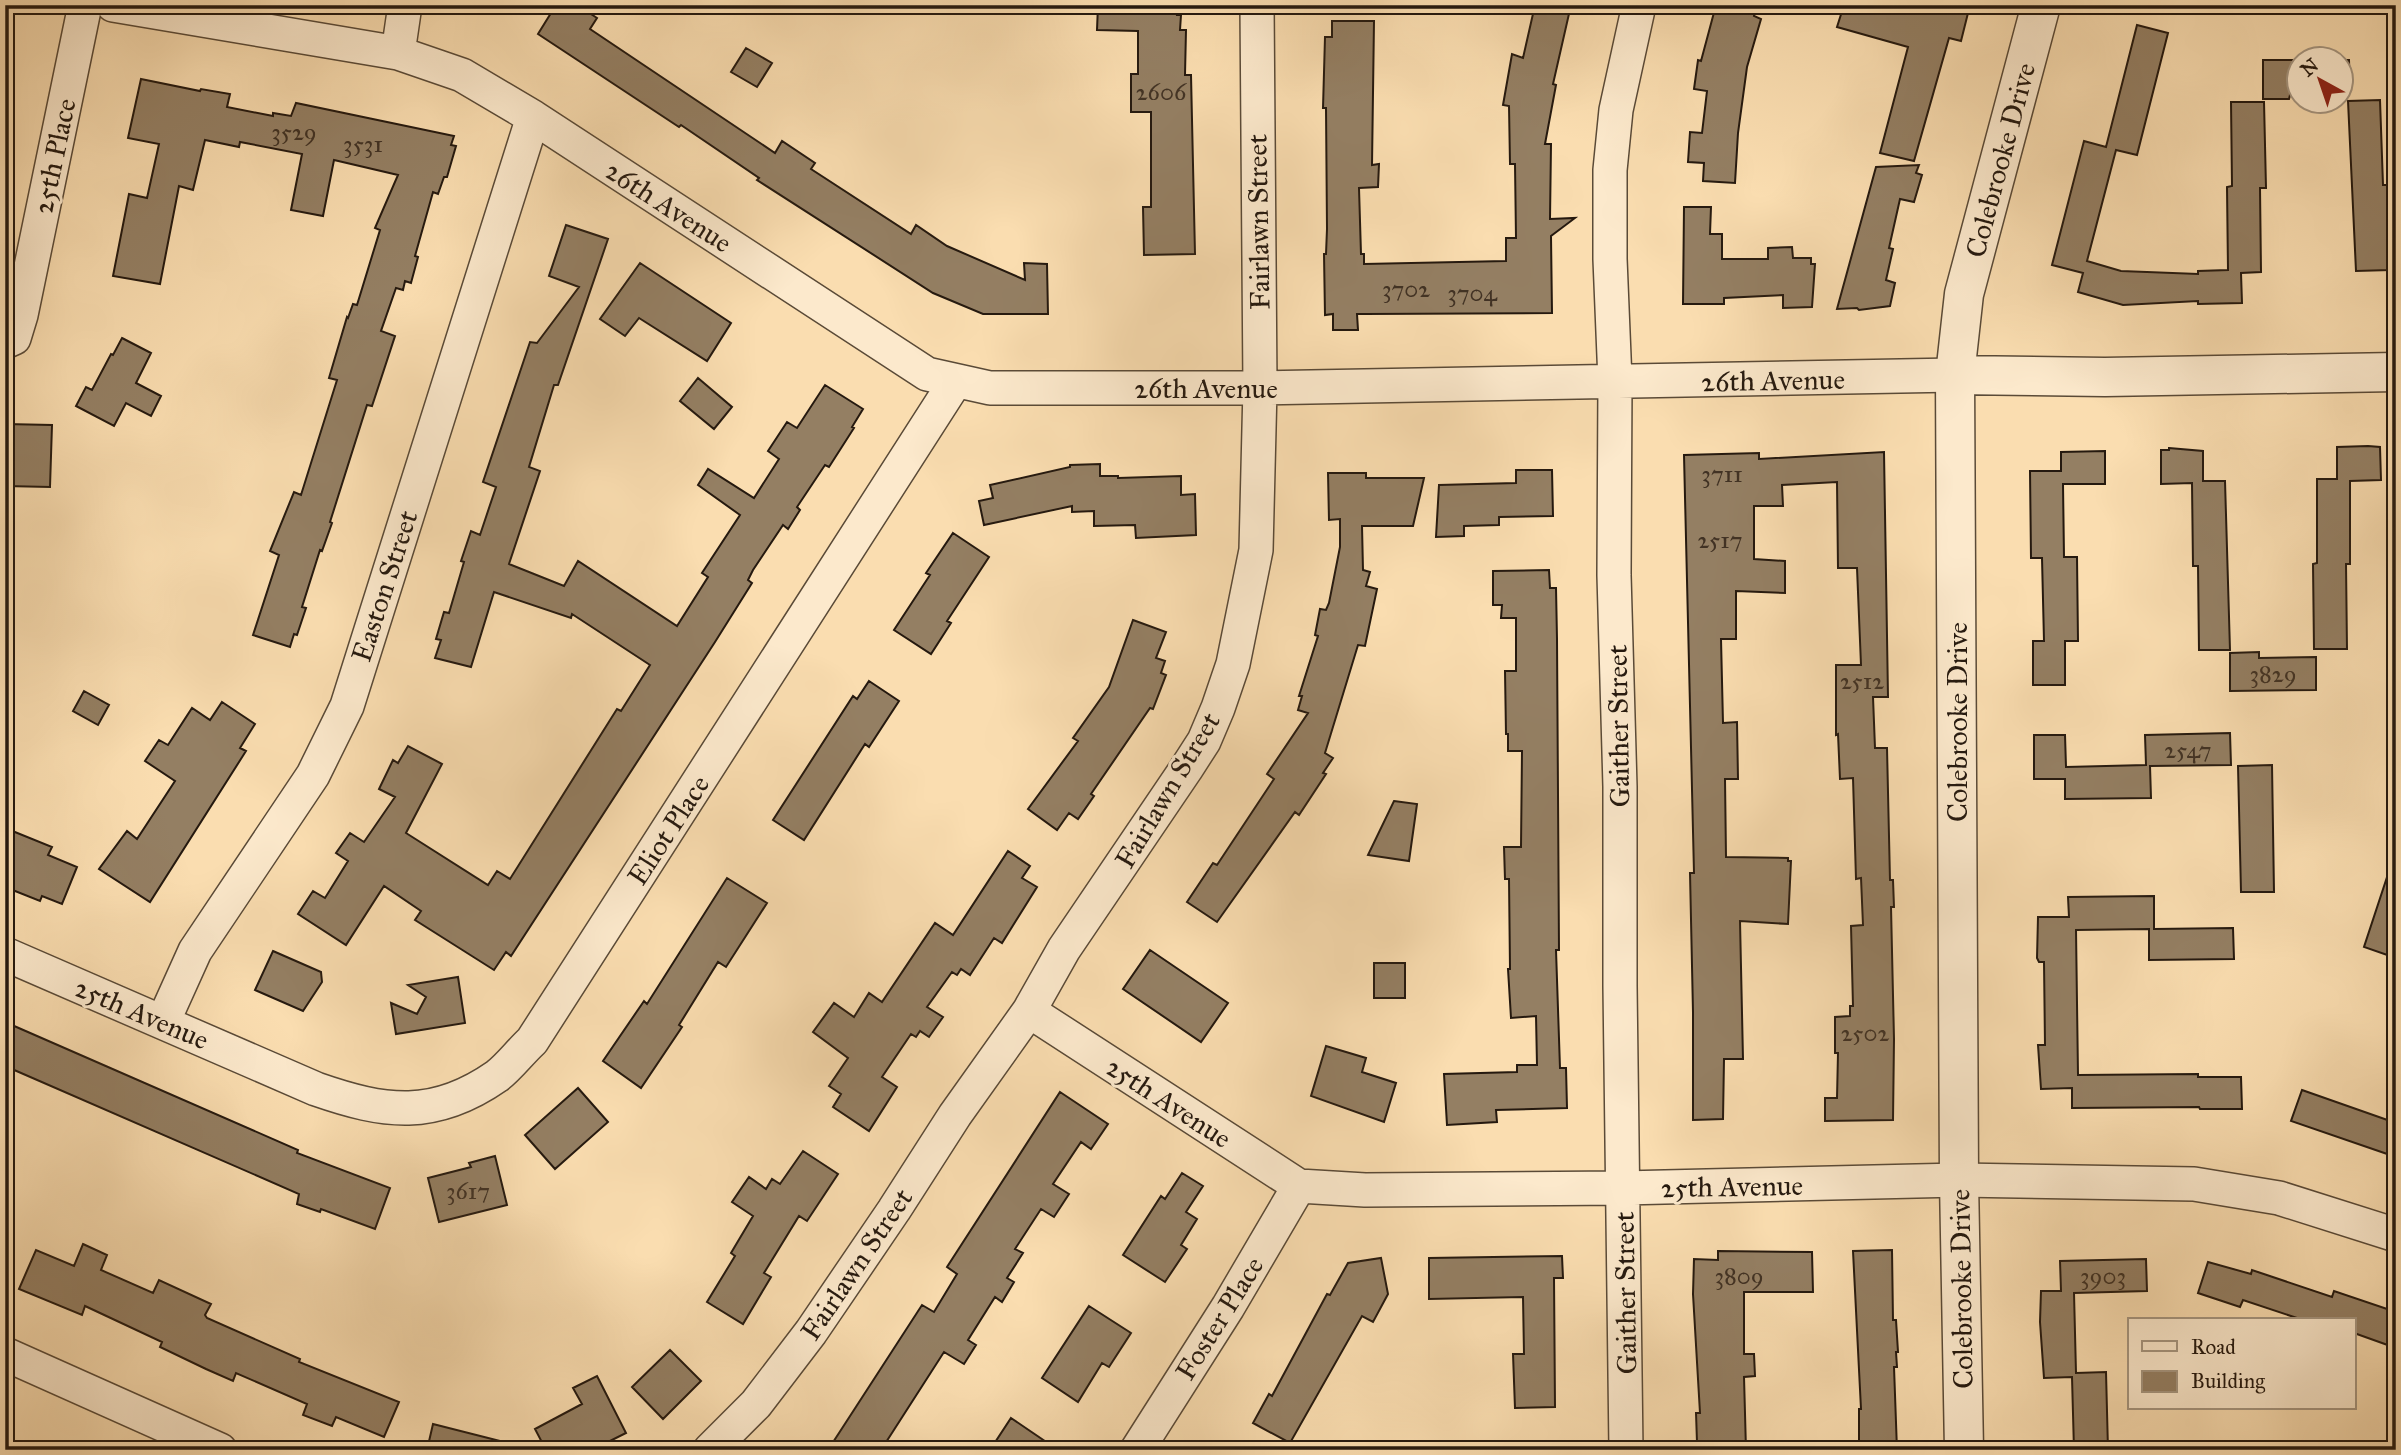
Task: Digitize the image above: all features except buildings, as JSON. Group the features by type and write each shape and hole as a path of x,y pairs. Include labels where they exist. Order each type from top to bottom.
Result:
{"street":[{"name":"25th Place","path":"5,342 14,338 21,315 85,5"},
{"name":"26th Avenue","path":"113,5 398,53 462,75 533,117 927,374 989,388 1260,388 1955,375 2105,377 2396,372"},
{"path":"398,53 405,5"},
{"name":"Fairlawn Street","path":"710,1450 756,1404 811,1332 955,1115 1029,1012 1064,949 1204,741 1218,708 1233,664 1256,550 1260,388 1257,5"},
{"name":"Gaither Street","path":"1626,1450 1620,787 1614,575 1615,382 1610,170 1616,110 1639,5"},
{"name":"Colebrooke Drive","path":"1964,1450 1959,1180 1955,375 1964,293 2040,5"},
{"name":"Easton Street","path":"163,1022 195,951 313,775 346,706 533,117"},
{"name":"Eliot Place","path":"280,1073 316,1089 377,1108 423,1108 462,1097 499,1074 531,1041 956,382"},
{"name":"25th Avenue","path":"5,954 280,1073"},
{"name":"25th Avenue","path":"1029,1012 1299,1186 1366,1190 1623,1188 1959,1180 2194,1184 2279,1198 2396,1235"},
{"name":"Foster Place","path":"1144,1447 1299,1186"},
{"path":"5,1354 220,1450"}]}
